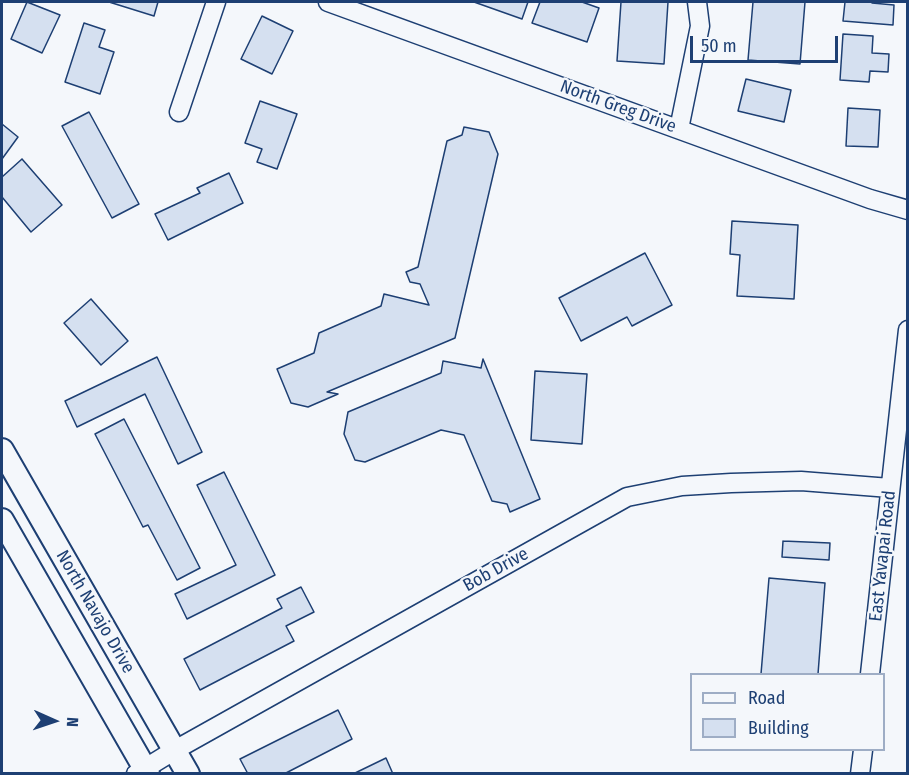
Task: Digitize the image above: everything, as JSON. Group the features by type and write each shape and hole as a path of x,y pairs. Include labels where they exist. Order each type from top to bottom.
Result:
{"street":[{"path":"179,112 216,2"},
{"name":"North Greg Drive","path":"328,2 870,199 908,210"},
{"path":"679,129 700,26 697,2"},
{"name":"East Yavapai Road","path":"870,673 908,330"},
{"name":"North Navajo Drive","path":"2,450 188,774"},
{"name":"Bob Drive","path":"143,772 175,750 627,497 682,486 731,483 801,481 890,488"},
{"name":"North Navajo Drive","path":"2,520 143,772"},
{"path":"860,774 862,751"}],"building":[{"path":"27,2 60,15 42,53 11,39"},
{"path":"109,2 158,2 154,16"},
{"path":"474,2 528,2 522,19"},
{"path":"540,2 582,2 599,8 587,42 532,23"},
{"path":"621,2 668,2 664,64 617,61"},
{"path":"753,2 805,2 800,64 748,60"},
{"path":"845,2 894,5 893,25 843,21"},
{"path":"262,16 293,31 272,74 241,59"},
{"path":"84,23 105,30 99,47 114,52 100,94 65,82"},
{"path":"843,34 873,36 872,53 889,54 888,72 870,71 869,82 840,80"},
{"path":"746,79 791,90 784,122 738,111"},
{"path":"260,101 297,114 277,169 257,162 262,149 245,143"},
{"path":"848,108 880,110 878,147 846,146"},
{"path":"89,112 139,204 112,218 62,126"},
{"path":"2,124 18,137 2,159"},
{"path":"464,127 489,132 498,154 455,338 327,392 338,394 308,407 291,403 277,369 314,353 319,333 381,306 384,294 429,305 420,284 410,282 406,272 418,267 447,141 462,135"},
{"path":"22,159 62,205 31,232 2,197 2,177"},
{"path":"229,173 243,203 168,240 155,214 200,193 197,188"},
{"path":"732,221 798,225 794,299 737,296 740,255 730,254"},
{"path":"645,253 672,305 632,326 627,317 581,341 559,298"},
{"path":"91,299 128,341 101,365 64,323"},
{"path":"157,357 202,452 178,464 145,394 77,427 65,401"},
{"path":"483,359 540,499 510,512 507,504 492,501 464,435 441,430 365,462 355,460 344,434 348,412 441,373 443,361 481,368"},
{"path":"535,371 587,374 582,444 531,440"},
{"path":"124,419 200,568 177,580 148,525 143,527 95,434"},
{"path":"224,472 275,575 187,619 175,594 236,565 197,485"},
{"path":"783,541 830,543 829,560 782,557"},
{"path":"769,578 825,583 818,673 761,673"},
{"path":"301,587 314,612 286,626 294,641 200,690 184,659 282,608 277,599"},
{"path":"338,710 352,739 284,774 248,774 240,759"},
{"path":"386,758 393,774 353,774"}]}
